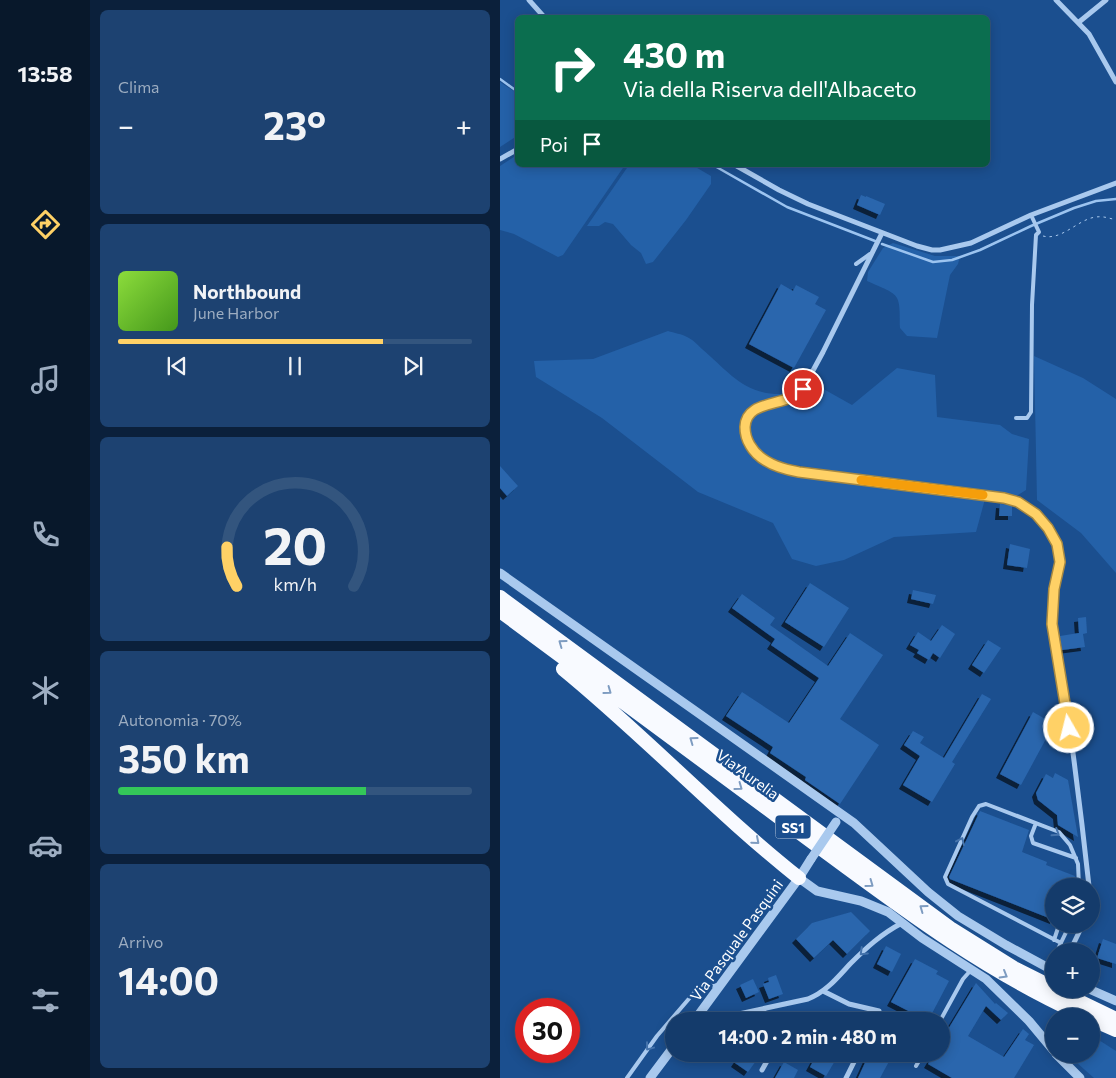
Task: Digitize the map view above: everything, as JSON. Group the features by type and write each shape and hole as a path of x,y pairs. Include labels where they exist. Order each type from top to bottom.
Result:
{"highway":[{"name":"Via Aurelia","path":"500,597 950,928 1014,968 1045,984"},
{"name":"Via Aurelia","path":"500,611 931,927 1009,978 1069,1008"},
{"path":"513,620 534,645 601,700 799,878"},
{"name":"Via Aurelia","path":"1073,998 1116,1019"},
{"path":"1100,1023 1116,1030"}],"street":[{"path":"529,0 542,15"},
{"path":"1056,0 1079,22 1093,40 1116,82"},
{"path":"1079,22 1106,0"},
{"path":"500,159 515,151"},
{"path":"739,167 791,196 880,236 926,249 946,250 971,243 1116,183"},
{"path":"880,236 803,389 790,399 767,405 751,412 746,423 747,438 759,456 783,469 1004,498 1024,506 1046,524 1057,544 1060,558 1053,600 1053,631 1066,702 1088,878"},
{"name":"Via Aurelia","path":"500,573 857,825 902,869 947,908 980,930 1045,967"},
{"name":"Via Pasquale Pasquini","path":"703,1012 799,878 842,814"},
{"path":"799,878 817,891 861,901 879,908 902,923 986,979 1030,1021 1045,1039"},
{"path":"749,1012 808,999 823,991 878,938 902,923"},
{"path":"823,991 849,1004 878,1012"},
{"path":"1100,994 1116,1001"},
{"path":"650,1078 665,1058"},
{"path":"762,1070 766,1062"},
{"path":"846,1078 854,1062"},
{"path":"1065,1063 1080,1078"}],"lane":[{"path":"1016,418 1027,418 1031,412 1032,305 1036,235 1038,230 1032,218"},
{"path":"856,264 873,250"},
{"path":"1066,933 1061,943 1054,940 948,884 945,877 972,817 982,804 986,804 1059,832 1070,845 1076,858 1078,878"},
{"path":"1036,823 1031,836 1033,843 1076,858"},
{"path":"1054,940 1056,933"},
{"path":"945,1012 963,979 971,970"},
{"path":"627,1078 657,1036 699,987 722,985"},
{"path":"916,1066 918,1062"}],"path":[{"path":"1038,230 1045,237 1051,237 1074,228 1087,219 1096,217 1116,220"}],"shaded area":[{"path":"500,82 515,92 515,137 500,147"},
{"path":"515,156 515,167 624,167 563,255 558,257 514,234 500,230 500,166"},
{"path":"628,167 695,167 711,176 711,184 653,262 646,264 641,253 631,245 613,224 605,222 599,226 587,226"},
{"path":"893,243 935,256 960,256 958,264 950,275 937,338 907,336 900,328 899,307 896,296 886,289 867,281 868,272 883,248"},
{"path":"668,331 691,339 738,381 748,387 770,394 784,394 783,398 748,413 743,421 742,432 745,448 770,468 797,475 985,499 976,532 894,537 844,560 816,566 792,559 773,523 698,492 602,418 536,377 534,361 593,359"},
{"path":"1034,356 1083,378 1116,399 1116,573 1081,533 1037,500"},
{"path":"897,368 935,375 937,417 1000,425 1012,434 1029,439 1026,490 1013,498 775,462 759,452 748,433 754,415 798,400 811,382 852,405"},
{"path":"1100,1041 1116,1051 1116,1078 1094,1078 1077,1063 1100,1063"}],"building":[{"path":"861,195 885,204 880,215 857,205"},
{"path":"781,284 793,291 796,285 819,297 815,304 826,310 794,368 749,344"},
{"path":"500,466 518,486 507,496 500,488"},
{"path":"1000,504 1012,505 1012,516 999,516"},
{"path":"1010,544 1030,549 1027,568 1007,565"},
{"path":"810,583 849,608 824,647 785,622"},
{"path":"913,590 936,595 933,604 911,599"},
{"path":"742,594 775,618 770,625 828,666 850,633 883,655 840,719 879,745 840,804 805,780 806,777 770,753 773,747 726,716 742,692 789,723 819,678 771,645 775,639 732,608"},
{"path":"1086,617 1087,633 1083,634 1085,647 1062,650 1060,636 1079,633 1078,618"},
{"path":"942,625 955,634 940,658 933,653 929,660 917,653 919,650 910,645 918,632 931,641"},
{"path":"988,640 1001,648 984,673 972,665"},
{"path":"982,694 991,699 952,762 955,764 932,802 903,785 920,756 904,745 913,731 924,737 920,743 944,758"},
{"path":"1033,712 1054,724 1021,785 1000,774"},
{"path":"1055,773 1068,780 1078,837 1058,825 1057,815 1038,800 1036,793 1046,774 1053,778"},
{"path":"980,811 1029,830 1022,852 1047,862 1046,865 1075,876 1074,878 1045,878 1045,916 949,877"},
{"path":"851,912 870,931 847,954 833,940 814,958 796,939 812,923"},
{"path":"1103,939 1116,944 1116,964 1100,959 1100,948"},
{"path":"886,946 901,954 892,972 877,964"},
{"path":"915,959 938,971 936,974 949,981 933,1012 910,1012 891,1002"},
{"path":"776,975 783,994 769,999 763,984 769,982 768,978"},
{"path":"753,979 759,992 746,998 740,985"},
{"path":"976,983 995,1004 1008,1013 1001,1020 986,1006 968,1036 1004,1057 1023,1029 1029,1034 1025,1040 1034,1045 1014,1078 952,1078 928,1064 929,1062 950,1062 950,1026"},
{"path":"736,1062 755,1062 748,1072"},
{"path":"784,1062 798,1070 794,1078 775,1078"},
{"path":"813,1062 834,1062 826,1076 810,1067"},
{"path":"865,1062 889,1062 880,1078 858,1078"}],"waterway":[{"path":"500,79 515,90"},
{"path":"717,167 787,207 875,241"},
{"path":"882,244 933,262 952,260 980,250 1074,208 1096,201 1116,199"}],"slow traffic":[{"path":"861,480 983,495"}],"route":[{"path":"803,389 790,399 756,409 747,418 745,429 747,438 754,451 765,461 783,469 799,472 996,496 1016,501 1036,514 1046,524 1057,544 1060,558 1054,589 1052,624 1069,728"}]}
